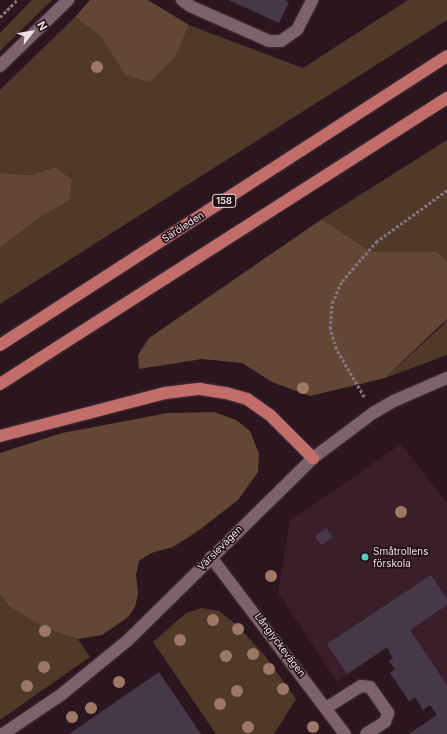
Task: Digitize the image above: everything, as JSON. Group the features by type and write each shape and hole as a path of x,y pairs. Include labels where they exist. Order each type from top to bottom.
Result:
{"main road":[{"name":"Säröleden","path":"0,345 447,56"},
{"path":"0,384 447,98"},
{"path":"0,436 165,393 200,389 226,393 248,400 270,415 313,458"}],"street":[{"path":"0,66 68,0"},
{"path":"182,0 190,6 268,41 282,41 297,30 312,0"},
{"name":"Värslevägen","path":"4,734 94,670 313,458 374,413 394,401 447,378"},
{"name":"Långlyckevägen","path":"211,557 346,734"},
{"path":"326,708 361,686 370,687 388,713 385,722 366,734"},
{"path":"0,729 4,734"}],"path":[{"path":"0,17 17,0"},
{"path":"374,413 336,349 330,329 332,302 342,281 376,242 447,190"}],"shaded area":[{"path":"32,0 52,0 0,51 0,33"},
{"path":"90,0 148,0 189,25 176,56 150,82 125,75 100,36 75,17"},
{"path":"408,0 447,0 447,20 0,304 0,248 42,216 69,201 55,167 31,175 0,173 0,90 75,17 100,36 125,75 176,56 189,25 303,68"},
{"path":"447,140 447,261 437,252 371,252 322,219"},
{"path":"55,167 72,180 69,201 42,216 0,248 0,173 31,175"},
{"path":"322,219 371,252 437,252 447,261 447,319 385,378 310,396 272,382 242,363 202,359 139,369 138,355 149,338"},
{"path":"447,319 447,355 385,378 443,325"},
{"path":"214,412 236,420 250,431 259,454 258,472 238,500 198,531 173,547 151,553 139,561 136,575 138,594 135,607 128,617 102,635 78,639 44,628 10,607 0,594 0,453 62,433 168,413"},
{"name":"Småtrollens förskola","path":"401,444 447,503 447,734 409,734 437,715 430,705 423,710 415,697 409,701 390,673 394,669 389,661 393,658 387,648 337,682 278,593 290,521"},
{"path":"0,594 10,607 44,628 78,639 90,657 0,720"},
{"path":"202,608 219,611 237,625 265,656 296,699 274,734 216,734 153,642 186,613"}],"building":[{"path":"229,0 285,0 289,2 279,23"},
{"path":"326,528 333,537 322,545 315,537"},
{"path":"431,575 447,599 447,605 410,630 447,685 447,734 409,734 437,715 430,705 423,710 415,697 409,701 390,673 395,669 389,661 393,658 387,647 347,674 327,644"},
{"path":"159,672 201,734 69,734"}],"place":[{"name":"Småtrollens förskola","path":"365,557"}]}
